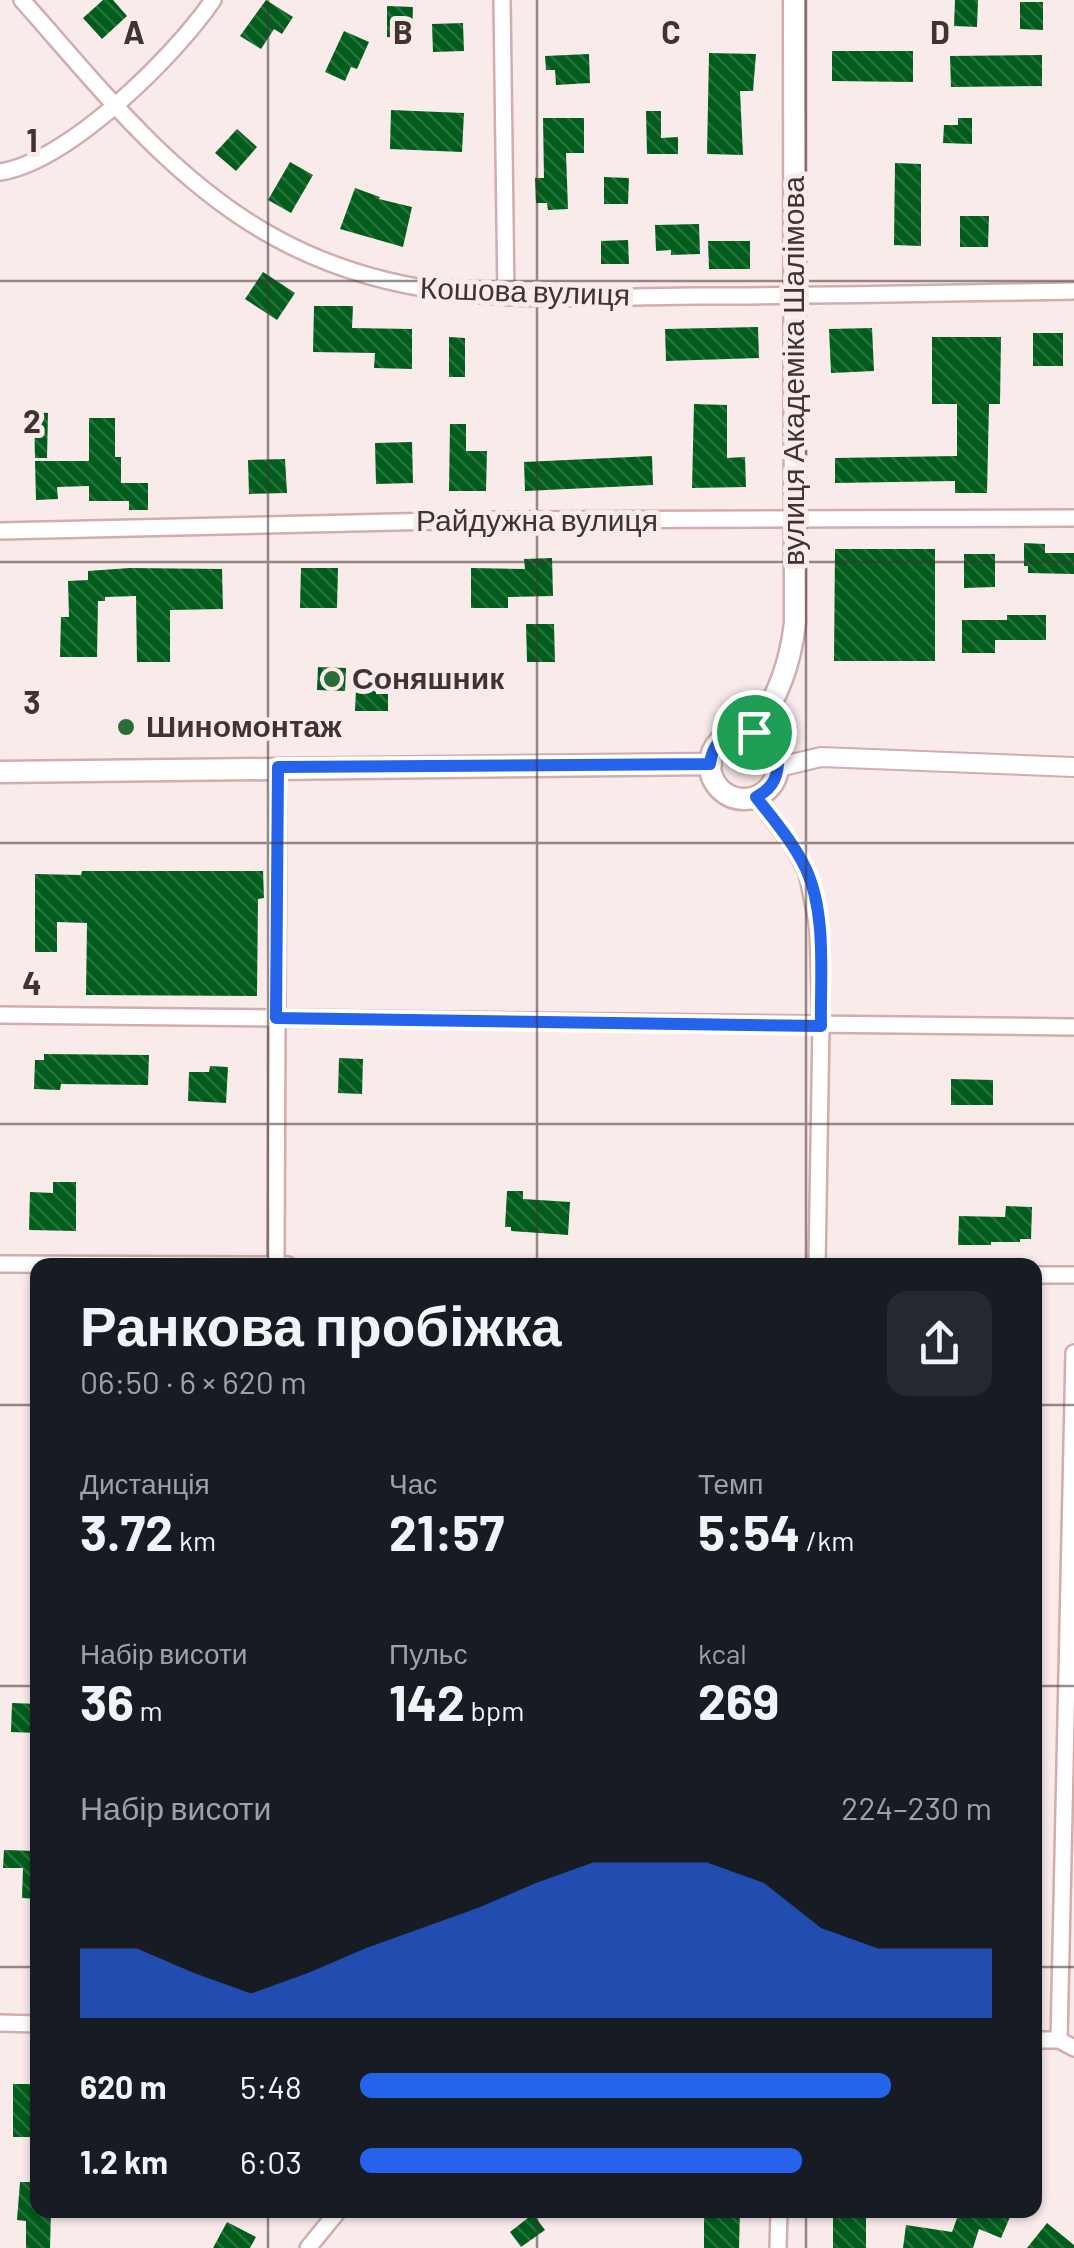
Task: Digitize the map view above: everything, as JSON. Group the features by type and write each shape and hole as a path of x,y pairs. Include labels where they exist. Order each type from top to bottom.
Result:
{"main road":[{"name":"вулиця Академіка Шалімова","path":"754,732 773,704 792,650 796,624 794,0"},
{"path":"742,730 754,732 773,745 779,767 770,788 756,797 738,798 728,794 713,778 710,764 715,746 722,738 742,730"},
{"path":"0,772 710,764"}],"street":[{"name":"Кошова вулиця","path":"22,0 114,105 205,190 287,244 357,274 410,288 506,297 1074,291"},
{"path":"0,172 38,161 114,105 192,30 214,0"},
{"path":"502,0 506,297"},
{"name":"Райдужна вулиця","path":"0,532 484,520 1074,518"},
{"path":"779,767 821,758 1074,767"},
{"path":"276,1258 278,767"},
{"path":"756,797 791,843 807,872 818,928 821,1026 817,1258"},
{"path":"0,1015 1074,1027"},
{"path":"0,1264 30,1264"},
{"path":"1042,1276 1074,1275"},
{"path":"1042,2041 1067,2044 1074,1353"},
{"path":"0,2023 30,2024"},
{"path":"308,2248 332,2218"},
{"path":"778,2248 779,2218"}],"building":[{"path":"103,0 113,0 127,16 102,39 83,18"},
{"path":"266,0 293,17 282,34 274,29 261,49 240,36"},
{"path":"955,0 978,0 977,27 954,26"},
{"path":"1020,2 1043,2 1043,30 1020,29"},
{"path":"387,6 413,7 412,34 387,37"},
{"path":"463,23 464,51 433,52 432,24"},
{"path":"344,31 369,42 357,69 351,67 345,81 325,72"},
{"path":"832,51 913,51 913,82 832,81"},
{"path":"709,53 756,54 753,91 740,91 743,155 707,154"},
{"path":"589,54 590,83 556,85 555,70 546,70 545,56"},
{"path":"1042,55 1042,86 951,87 950,56"},
{"path":"391,110 464,113 462,152 390,149"},
{"path":"646,111 661,111 661,138 678,137 678,154 647,154"},
{"path":"543,118 584,118 584,153 566,153 568,209 548,210 547,203 536,203 535,178 544,178"},
{"path":"958,118 972,118 972,144 943,143 944,125 958,125"},
{"path":"237,129 257,147 236,171 215,153"},
{"path":"290,162 313,175 291,213 268,200"},
{"path":"895,163 921,164 921,246 894,245"},
{"path":"604,177 629,178 628,204 604,204"},
{"path":"355,188 412,207 403,247 340,229"},
{"path":"960,216 989,216 988,247 960,247"},
{"path":"699,224 700,254 656,251 655,225"},
{"path":"628,240 629,264 601,264 601,241"},
{"path":"708,241 750,241 750,269 709,269"},
{"path":"263,272 295,293 277,320 245,299"},
{"path":"314,306 353,306 352,328 412,329 412,369 374,368 375,353 313,352"},
{"path":"758,327 759,358 666,361 665,329"},
{"path":"872,328 874,371 831,373 829,329"},
{"path":"1033,333 1063,333 1063,366 1033,366"},
{"path":"449,337 465,338 465,377 449,377"},
{"path":"932,337 1001,337 1000,404 989,404 987,493 955,493 955,481 835,483 835,458 957,456 957,404 932,404"},
{"path":"694,404 727,405 727,458 745,457 746,487 692,488"},
{"path":"34,412 48,413 47,458 35,458"},
{"path":"89,418 115,418 115,457 121,457 121,483 148,483 148,510 129,510 129,501 89,501 89,486 57,487 58,499 36,500 35,461 89,461"},
{"path":"450,424 466,424 466,451 487,451 486,491 449,491"},
{"path":"412,442 413,483 376,484 375,443"},
{"path":"652,456 653,485 525,491 524,462"},
{"path":"285,459 287,493 249,494 248,460"},
{"path":"1024,543 1045,544 1045,553 1074,553 1074,574 1028,573 1028,566 1024,566"},
{"path":"835,549 935,549 935,661 834,661"},
{"path":"964,554 995,554 995,587 964,588"},
{"path":"552,558 553,596 508,597 508,608 471,608 471,568 525,569 524,559"},
{"path":"301,568 338,568 337,608 300,608"},
{"path":"222,569 223,609 170,610 170,662 137,662 136,596 105,597 105,601 98,601 97,657 60,657 61,617 69,617 68,581 88,580 88,571"},
{"path":"1007,615 1046,615 1046,640 995,640 995,653 962,653 962,620 1007,620"},
{"path":"526,624 554,624 555,662 527,662"},
{"name":"Соняшник","path":"318,667 346,668 345,691 317,690"},
{"path":"356,689 376,689 376,694 388,694 388,711 355,711"},
{"path":"82,871 263,871 264,898 258,899 257,996 86,995 87,923 57,922 57,952 35,952 35,874 81,875"},
{"path":"44,1054 149,1055 148,1085 61,1084 60,1090 34,1089 35,1060 44,1060"},
{"path":"339,1058 363,1059 362,1094 338,1093"},
{"path":"210,1066 228,1067 226,1103 188,1101 189,1072 209,1072"},
{"path":"951,1079 993,1080 993,1105 951,1105"},
{"path":"53,1182 76,1182 76,1231 29,1230 30,1192 53,1193"},
{"path":"507,1191 523,1191 523,1199 570,1202 568,1235 511,1231 511,1227 505,1227"},
{"path":"1006,1206 1032,1207 1031,1239 958,1245 959,1216 1005,1217"},
{"path":"12,1703 30,1704 30,1733 11,1732"},
{"path":"4,1850 30,1851 30,1898 22,1898 23,1868 3,1868"},
{"path":"13,2084 30,2084 30,2137 13,2137"},
{"path":"20,2182 30,2182 30,2218 51,2218 50,2248 26,2248 26,2221 17,2220"},
{"path":"528,2218 536,2218 545,2230 521,2247 510,2232"},
{"path":"704,2218 740,2218 739,2248 704,2248"},
{"path":"833,2218 866,2218 866,2248 833,2248"},
{"path":"957,2218 1010,2218 1001,2238 979,2229 973,2248 903,2248 906,2225 952,2232"},
{"path":"227,2222 256,2237 250,2248 213,2248"},
{"path":"1047,2223 1074,2245 1074,2248 1027,2248"}],"place":[{"name":"Соняшник","path":"332,679"},
{"name":"Шиномонтаж","path":"126,727"}],"route":[{"path":"742,730 754,732 773,745 779,767 770,788 756,797 791,843 807,872 814,901 821,1026 276,1018 278,767 710,764 715,746 722,738 742,730"}]}
